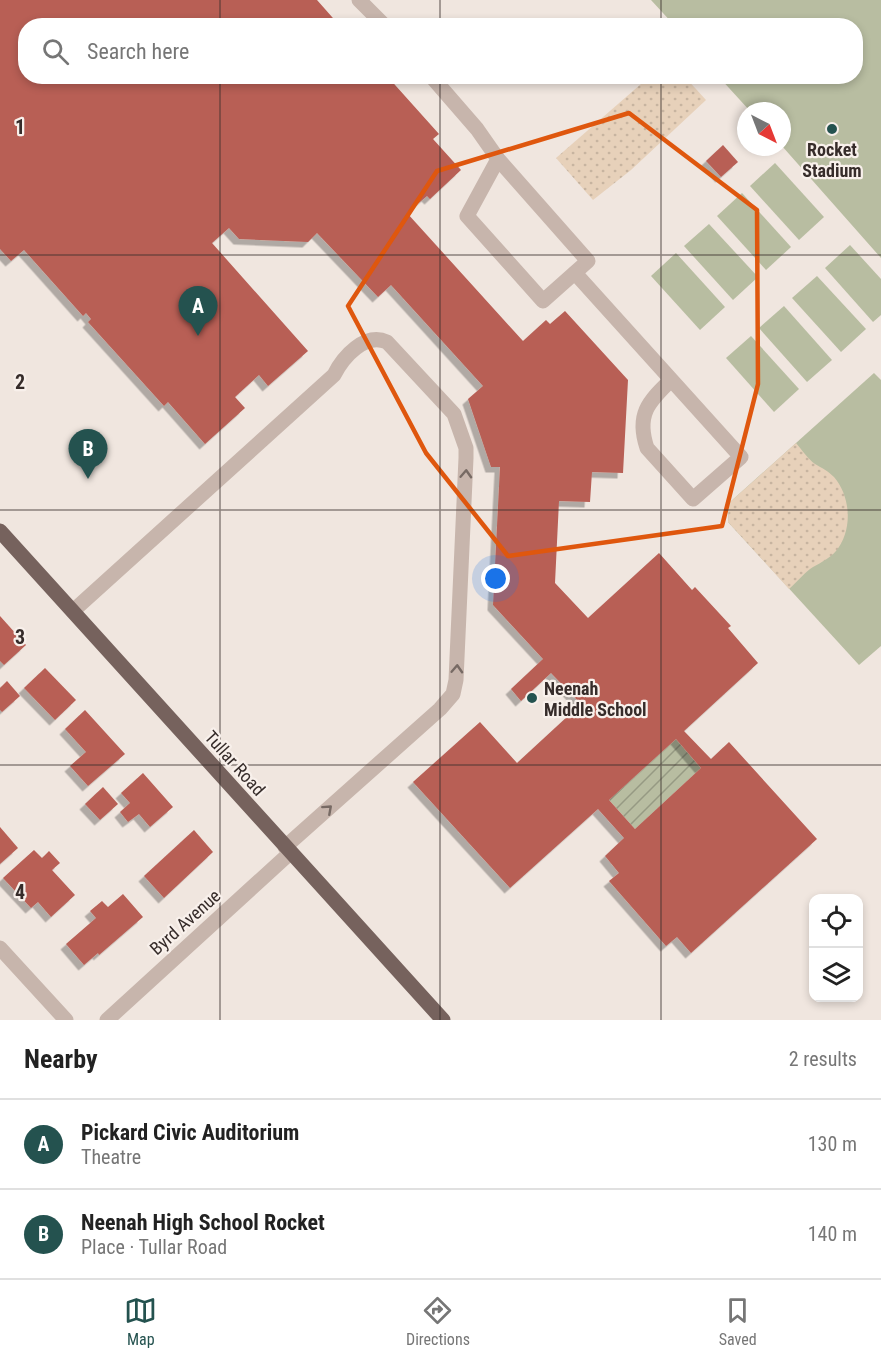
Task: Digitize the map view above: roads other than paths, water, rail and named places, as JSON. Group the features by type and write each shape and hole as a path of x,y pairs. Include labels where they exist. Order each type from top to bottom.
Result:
{"main road":[{"name":"Tullar Road","path":"0,531 443,1020"}],"street":[{"path":"359,0 377,18"},
{"path":"438,84 477,129 498,159 588,261 543,301 467,216 498,159"},
{"path":"575,273 741,457 693,499 647,448 644,439 642,421 650,399 671,380"},
{"name":"Byrd Avenue","path":"73,611 334,375 340,364 363,342 375,339 387,342 454,414 466,448 466,458 456,681 453,694 440,709 107,1020"},
{"path":"0,948 66,1020"}],"place":[{"name":"Rocket Stadium","path":"832,129"},
{"name":"Pickard Civic Auditorium","path":"198,336"},
{"name":"Neenah High School Rocket","path":"88,479"},
{"name":"Neenah Middle School","path":"532,698"}]}
